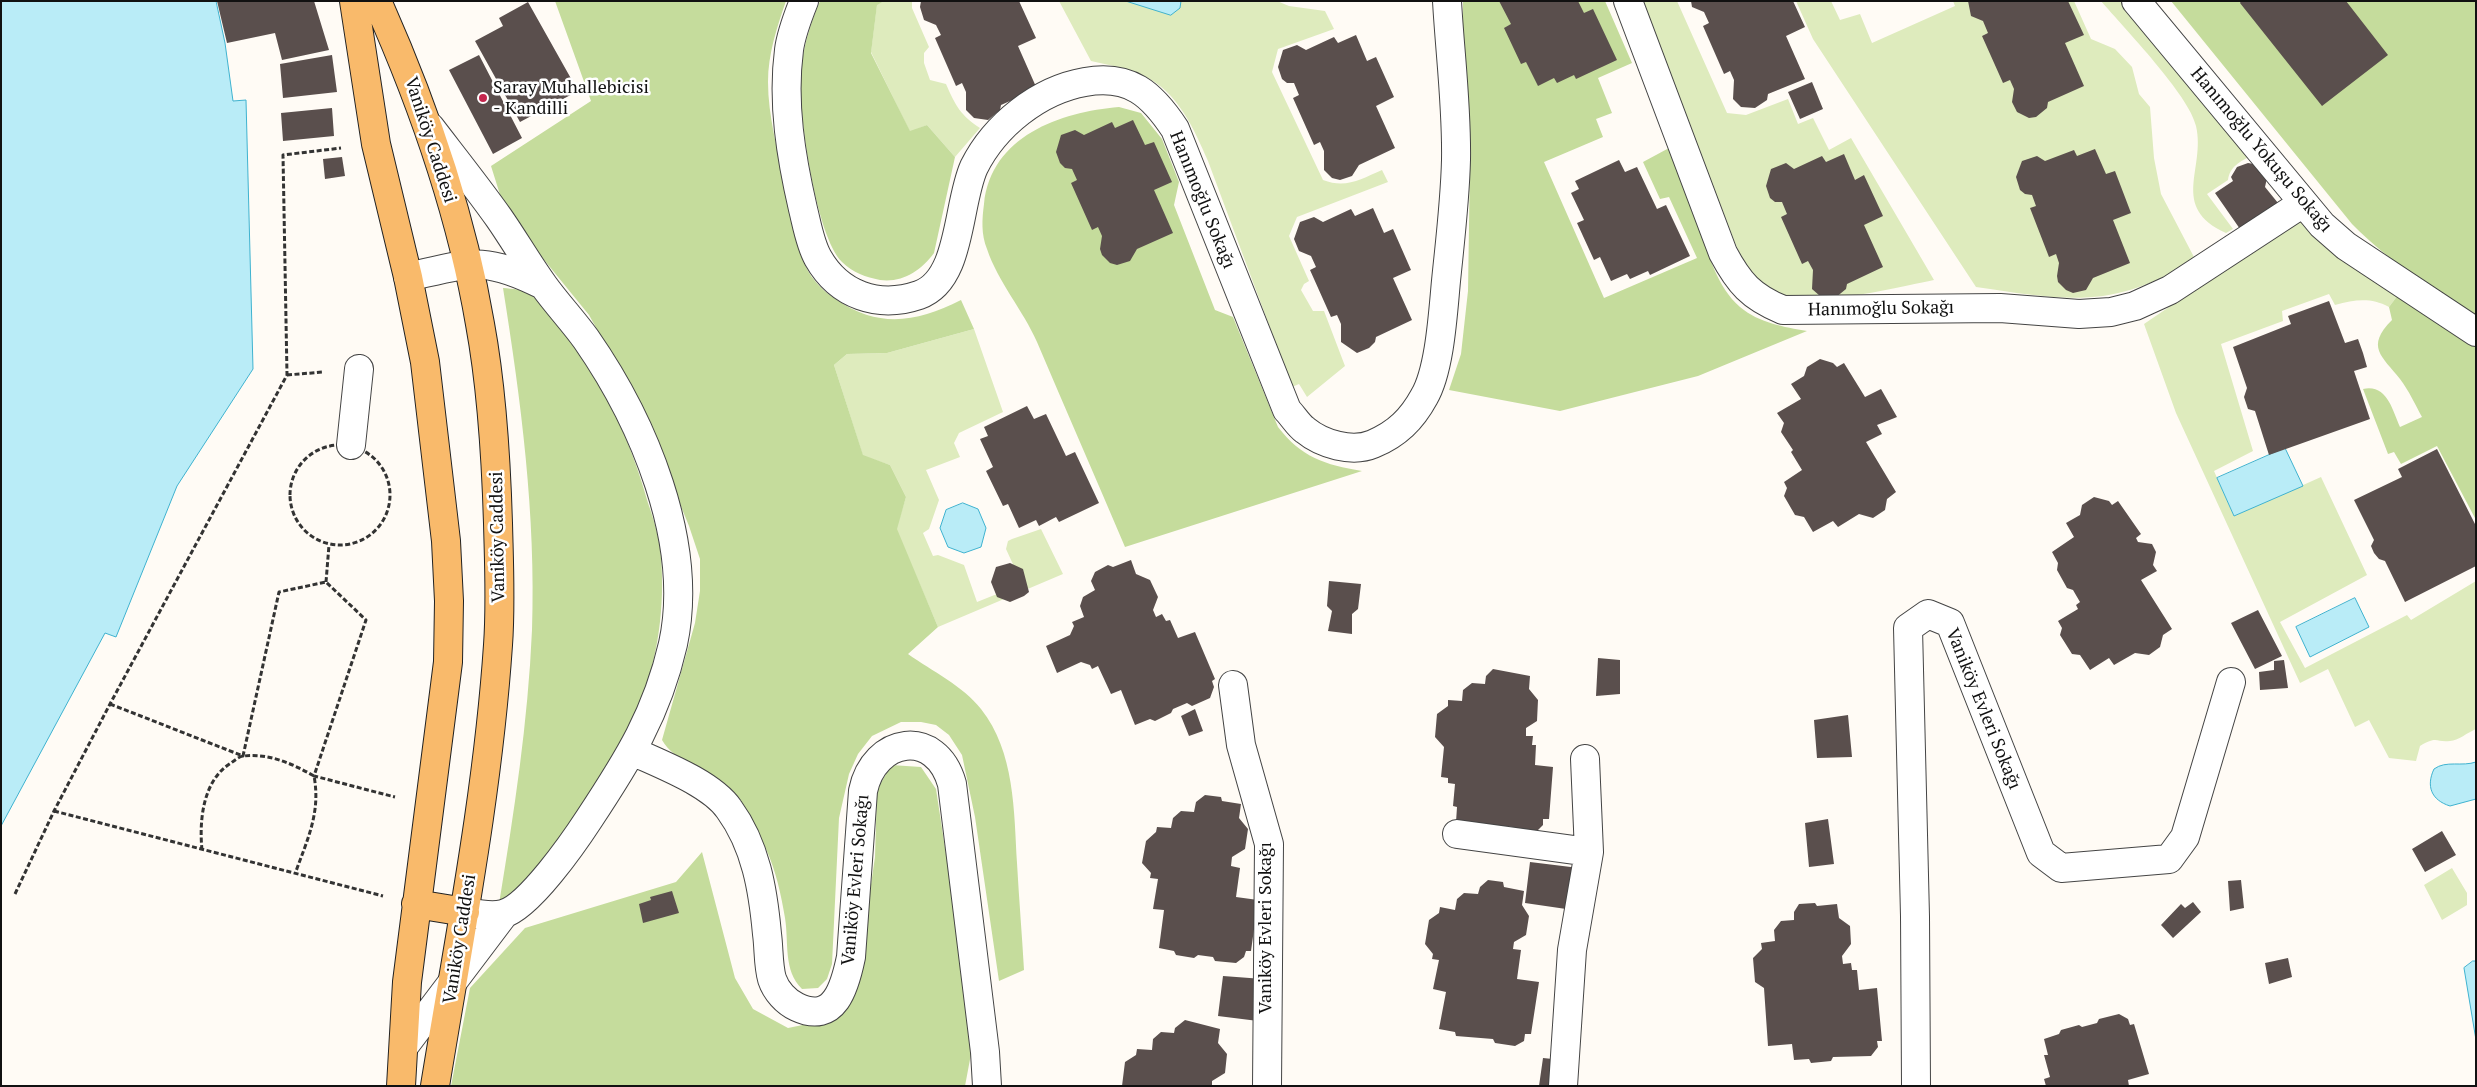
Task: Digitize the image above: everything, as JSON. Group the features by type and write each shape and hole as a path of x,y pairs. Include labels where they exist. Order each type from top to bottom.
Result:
{"main road":[{"path":"354,1 376,144 408,277 426,371 446,541 449,601 448,662 407,982 405,1045 401,1086"},
{"name":"Vaniköy Caddesi","path":"377,1 403,59 426,121 468,264 480,323 495,447 500,577 498,644 492,714 465,912 436,1086"},
{"path":"416,904 465,912"}],"street":[{"name":"Hanımoğlu Sokağı","path":"804,1 789,48 787,88 790,139 808,232 818,257 832,277 850,292 866,298 892,300 919,295 934,286 946,270 974,168 990,140 1011,119 1057,89 1101,79 1122,82 1140,89 1158,104 1175,129 1287,410 1304,430 1325,442 1347,447 1368,446 1390,437 1408,422 1426,395 1436,361 1443,317 1456,168 1455,103 1447,1"},
{"name":"Hanımoğlu Sokağı","path":"1628,1 1723,253 1735,275 1750,292 1765,302 1783,310 2000,308 2079,314 2111,312 2135,306 2170,290 2303,203"},
{"name":"Hanımoğlu Yokuşu Sokağı","path":"2136,1 2303,203 2346,246 2476,332"},
{"path":"405,1045 504,914 519,905 562,857 632,751 653,710 673,642 678,586 668,518 661,489 645,446 623,399 585,338 544,286 496,213 426,121"},
{"path":"408,277 468,264 482,263 508,269 544,286"},
{"path":"351,445 359,369"},
{"name":"Vaniköy Evleri Sokağı","path":"1916,1086 1915,916 1908,628 1928,614 1950,623 2041,853 2061,868 2168,859 2185,837 2232,682"},
{"name":"Vaniköy Evleri Sokağı","path":"1233,685 1241,745 1269,844 1267,1086"},
{"name":"Vaniköy Evleri Sokağı","path":"632,751 710,791 729,808 743,832 757,866 763,896 772,979 780,993 790,1004 809,1012 824,1011 833,1003 840,993 852,957 862,791 865,777 872,766 883,755 908,745 922,746 943,760 952,784 985,1052 986,1086"},
{"path":"1563,1086 1572,950 1589,852 1584,759"},
{"path":"1457,834 1589,852"},
{"path":"465,912 488,916 504,914"}],"path":[{"path":"15,894 54,812 110,704 287,375 283,155 376,144"},
{"path":"351,445 368,453 383,468 390,485 390,506 382,524 368,538 347,545 329,545 310,536 297,523 289,495 290,485 297,468 312,452 328,446 351,445"},
{"path":"326,582 329,545"},
{"path":"202,850 200,829 203,805 221,769 243,756 279,592 326,582"},
{"path":"295,874 314,818 317,795 314,776 366,620 326,582"},
{"path":"110,704 243,756 272,758 295,764 314,776 430,806"},
{"path":"54,812 416,904"}],"green space":[{"path":"555,1 786,1 771,51 768,72 768,95 793,226 806,267 819,286 837,300 853,309 884,319 914,317 945,308 961,300 974,329 887,353 847,354 834,365 863,455 890,465 906,497 897,529 938,627 908,654 956,686 974,701 992,726 1001,744 1007,763 1013,803 1024,970 999,981 975,817 962,755 949,735 936,725 921,722 901,722 872,736 858,754 849,774 839,818 832,964 827,979 818,988 802,989 796,982 789,965 785,918 780,891 770,857 748,812 737,796 723,782 674,754 662,740 695,623 700,591 700,559 689,526 640,406 589,315 532,245 502,201 491,166 591,101"},
{"path":"820,1 884,1 877,5 871,53 910,131 927,125 955,157 934,253 917,270 903,278 880,280 855,272 842,262 833,248 824,227 806,144 801,93 801,75 805,47"},
{"path":"884,1 912,1 912,8 929,47 924,53 924,63 930,80 946,84 959,109 980,128 955,157 927,125 910,132 871,52 877,4"},
{"path":"1059,1 1277,1 1289,6 1325,11 1334,29 1278,49 1272,72 1323,180 1331,183 1353,182 1382,170 1388,182 1297,217 1289,236 1309,281 1304,284 1301,290 1313,311 1324,311 1345,366 1307,397 1299,384 1292,387 1208,161 1184,112 1176,101 1156,83 1144,76 1125,69 1091,61"},
{"path":"1463,1 1605,1 1632,63 1598,78 1612,113 1596,119 1603,137 1544,162 1604,298 1697,258 1669,197 1660,199 1643,162 1669,148 1710,259 1725,290 1740,307 1763,321 1807,331 1698,376 1560,411 1449,390 1461,354 1468,291 1470,162 1463,46"},
{"path":"1641,1 1677,1 1727,113 1746,115 1788,99 1798,124 1813,118 1829,150 1851,138 1934,280 1870,293 1821,298 1799,297 1778,293 1761,285 1746,266 1735,243"},
{"path":"1796,1 1831,1 1840,20 1860,14 1872,43 1955,6 1953,1 2074,1 2091,39 2115,49 2132,67 2139,94 2150,107 2154,158 2161,194 2195,259 2166,276 2139,287 2113,294 2063,298 1976,287 1813,39"},
{"path":"2101,1 2122,1 2252,155 2233,168 2228,180 2207,194 2233,229 2226,233 2209,223 2199,211 2194,199 2193,186 2198,142 2196,126 2191,113 2169,80"},
{"path":"2171,1 2476,1 2476,317 2396,263 2352,224"},
{"path":"1119,107 1141,113 1162,139 1179,182 1174,205 1215,310 1233,317 1278,427 1305,453 1336,466 1362,471 1125,547 1037,342 997,273 985,243 982,226 989,181 1000,161 1014,145 1032,132 1052,122 1074,115"},
{"path":"2303,216 2401,291 2389,307 2362,300 2335,305 2329,294 2282,311 2283,321 2221,344 2253,451 2214,471 2234,516 2321,477 2367,575 2280,622 2305,668 2407,615 2411,620 2476,581 2476,729 2453,741 2434,740 2420,746 2416,761 2389,758 2369,720 2355,727 2328,669 2300,683 2176,413 2144,324"},
{"path":"503,288 528,293 545,307 592,373 612,408 636,464 656,530 661,558 662,594 659,631 652,667 641,702 625,737 551,853 527,881 499,904 524,733 530,664 533,587 526,458"},
{"path":"2401,291 2476,345 2476,520 2437,446 2401,464 2394,452 2388,454 2363,389 2371,388 2383,394 2391,406 2400,427 2422,417 2403,384 2379,351 2379,337 2392,320 2389,307"},
{"path":"974,329 1003,412 959,433 954,443 960,457 926,470 939,500 929,529 923,533 933,556 938,555 964,565 977,602 1022,584 1006,549 1008,541 1041,529 1063,574 938,627 896,529 906,497 890,465 863,456 834,365 847,354 887,353"},
{"path":"891,765 921,767 936,789 974,1038 965,1086 451,1086 470,988 525,928 676,882 702,852 735,978 753,1009 788,1028 832,1019 857,981 875,857 877,790"},
{"path":"2452,868 2467,893 2467,905 2442,920 2424,885"}],"water":[{"path":"1,1 216,1 225,43 233,101 246,100 253,369 177,486 116,637 105,633 1,826"},
{"path":"1126,1 1181,1 1180,8 1171,15"},
{"path":"2285,448 2303,486 2234,516 2217,478"},
{"path":"963,503 978,509 986,528 981,547 964,553 948,547 940,528 946,510"},
{"path":"2355,598 2369,627 2310,657 2296,627"},
{"path":"2476,762 2476,799 2450,806 2434,796 2430,781 2434,769 2449,764"},
{"path":"2473,961 2476,961 2476,1040 2464,968"}],"building":[{"path":"217,1 314,1 329,50 282,60 275,33 227,43"},
{"path":"921,1 1019,1 1036,38 1018,46 1037,89 1001,105 1000,110 988,120 974,118 966,110 966,92 962,83 956,86 935,38 941,35 936,25 924,20 920,7"},
{"path":"1499,1 1578,1 1584,13 1593,9 1617,60 1576,79 1574,75 1557,83 1554,78 1538,86 1526,62 1521,64 1504,28 1511,24"},
{"path":"1691,1 1793,1 1805,27 1786,36 1805,79 1768,94 1767,100 1755,108 1741,107 1733,99 1734,80 1730,71 1724,74 1703,26 1709,23 1704,12 1692,7"},
{"path":"1968,1 2068,1 2084,35 2065,43 2084,86 2048,102 2047,108 2036,117 2029,118 2017,112 2012,102 2014,89 2010,80 2003,83 1982,36 1988,33 1983,21 1971,16"},
{"path":"2241,1 2346,1 2388,55 2322,106 2240,3"},
{"path":"528,2 578,91 520,122 475,41 503,26 499,18"},
{"path":"1356,35 1367,61 1376,57 1394,97 1376,106 1395,148 1359,165 1352,176 1340,180 1332,178 1324,170 1324,151 1320,142 1314,145 1293,98 1299,95 1294,83 1287,83 1282,79 1278,67 1283,50 1297,45 1306,50 1334,37 1338,43"},
{"path":"332,55 337,92 283,98 280,64"},
{"path":"479,55 522,138 493,154 449,70"},
{"path":"1812,82 1823,109 1800,119 1788,92"},
{"path":"332,108 334,136 283,141 281,113"},
{"path":"1133,120 1145,145 1154,142 1172,182 1154,190 1173,233 1137,249 1130,261 1117,265 1110,263 1102,255 1100,249 1102,236 1098,227 1092,230 1071,183 1077,180 1072,169 1065,168 1060,163 1056,152 1061,135 1075,130 1084,135 1112,122 1115,128"},
{"path":"2095,149 2106,174 2115,171 2131,213 2113,220 2130,263 2093,278 2086,290 2073,293 2066,290 2058,282 2059,263 2056,254 2049,257 2030,208 2036,206 2032,195 2025,194 2020,190 2016,177 2022,161 2037,156 2045,161 2074,150 2077,156"},
{"path":"1844,154 1855,180 1864,175 1883,216 1864,225 1883,267 1847,284 1846,289 1835,298 1820,296 1812,289 1813,270 1808,261 1802,264 1781,217 1787,214 1782,202 1775,202 1770,198 1766,186 1771,169 1786,163 1794,169 1822,156 1826,162"},
{"path":"342,157 345,176 325,179 323,159"},
{"path":"1619,160 1625,172 1637,167 1657,209 1666,205 1690,256 1650,275 1648,271 1630,279 1627,274 1611,281 1600,257 1594,260 1577,223 1584,220 1571,193 1579,189 1575,181"},
{"path":"2248,163 2254,164 2267,178 2265,187 2278,203 2240,229 2215,193 2233,181 2231,177 2237,167"},
{"path":"1373,208 1384,233 1393,229 1411,270 1393,278 1412,320 1376,337 1375,342 1369,348 1357,353 1341,342 1341,324 1337,315 1331,317 1310,270 1316,267 1311,256 1299,251 1294,239 1300,222 1314,217 1323,222 1351,209 1355,216"},
{"path":"2329,301 2345,343 2358,339 2363,353 2367,367 2354,371 2370,419 2269,455 2255,411 2248,409 2244,397 2247,388 2233,347 2291,324 2288,316"},
{"path":"1820,359 1833,363 1837,367 1844,363 1865,397 1881,389 1897,417 1877,425 1882,434 1866,442 1896,492 1887,499 1885,510 1873,518 1859,514 1838,527 1833,521 1813,532 1804,517 1795,515 1784,496 1787,488 1784,482 1802,470 1791,452 1793,450 1781,432 1784,423 1777,413 1801,399 1791,384 1804,376 1807,367"},
{"path":"1027,406 1034,419 1046,414 1066,456 1075,452 1099,503 1059,522 1056,517 1039,526 1036,520 1019,528 1008,504 1003,506 986,471 993,467 980,439 988,436 984,427"},
{"path":"2437,449 2476,526 2476,566 2405,602 2385,561 2379,559 2374,553 2371,546 2374,540 2354,500 2402,477 2398,469"},
{"path":"2094,497 2109,501 2112,505 2118,501 2141,534 2136,538 2138,542 2152,544 2156,552 2153,565 2157,571 2141,580 2172,629 2163,635 2160,647 2149,655 2135,653 2114,665 2109,658 2090,670 2080,655 2072,654 2060,635 2062,628 2058,621 2078,609 2076,605 2080,602 2073,590 2067,588 2057,570 2058,563 2052,552 2074,537 2066,523 2080,515 2082,505"},
{"path":"1131,560 1136,574 1150,580 1158,597 1153,610 1156,617 1162,614 1166,621 1170,620 1178,638 1195,632 1215,679 1212,681 1214,687 1210,698 1192,706 1187,703 1173,709 1171,713 1155,721 1150,719 1135,725 1121,690 1111,694 1098,666 1092,669 1090,665 1081,662 1057,673 1046,646 1070,635 1074,626 1072,622 1084,617 1080,606 1083,597 1095,590 1091,581 1095,572 1108,565 1113,567"},
{"path":"1010,563 1023,569 1029,592 1010,602 997,597 991,582 996,567"},
{"path":"1329,581 1361,584 1358,609 1352,614 1352,634 1328,631 1332,611 1327,606"},
{"path":"2258,610 2282,656 2255,669 2231,623"},
{"path":"1598,658 1620,660 1620,694 1596,696"},
{"path":"2284,660 2288,688 2260,690 2259,672 2274,670 2274,661"},
{"path":"1493,669 1530,676 1529,689 1538,700 1537,721 1526,728 1526,736 1533,736 1532,745 1536,745 1535,765 1553,767 1549,819 1543,819 1543,825 1535,833 1514,831 1513,827 1456,822 1457,807 1453,806 1455,784 1448,783 1448,778 1441,777 1444,747 1435,737 1437,714 1448,706 1448,700 1462,701 1463,690 1472,683 1485,684 1486,676"},
{"path":"1195,709 1203,731 1189,736 1181,716"},
{"path":"1848,715 1852,757 1817,758 1814,720"},
{"path":"1205,795 1221,797 1222,801 1241,804 1239,818 1248,829 1245,849 1232,857 1231,866 1240,868 1236,897 1258,900 1251,951 1246,951 1244,957 1236,963 1215,961 1213,957 1198,955 1194,958 1176,955 1174,951 1159,948 1164,910 1153,909 1158,879 1150,878 1151,873 1142,863 1146,841 1156,832 1157,827 1171,828 1173,818 1181,811 1194,812 1196,802"},
{"path":"1828,819 1834,864 1809,867 1805,823"},
{"path":"2442,831 2456,855 2425,872 2412,849"},
{"path":"1530,862 1579,868 1573,910 1525,903"},
{"path":"1488,880 1503,882 1504,887 1524,891 1522,905 1529,916 1526,935 1514,942 1513,949 1521,950 1517,979 1539,982 1531,1034 1525,1034 1524,1041 1515,1046 1495,1043 1493,1039 1456,1036 1455,1032 1439,1029 1446,992 1433,989 1439,960 1432,959 1433,954 1425,944 1429,920 1439,913 1440,907 1455,910 1457,899 1464,893 1478,894 1480,887"},
{"path":"2241,880 2244,908 2230,911 2228,881"},
{"path":"672,891 679,913 643,923 639,904 651,900 650,897"},
{"path":"2193,902 2201,912 2173,938 2161,925 2181,904 2185,908"},
{"path":"1815,903 1817,906 1837,904 1839,918 1850,926 1851,944 1842,956 1843,964 1851,963 1852,970 1857,970 1859,990 1877,988 1882,1041 1877,1041 1878,1047 1871,1056 1833,1057 1831,1061 1811,1063 1809,1059 1794,1060 1792,1044 1768,1046 1764,988 1755,982 1753,958 1762,949 1761,943 1775,941 1774,930 1781,921 1794,920 1794,912 1799,904"},
{"path":"2288,958 2292,977 2269,984 2265,963"},
{"path":"1223,976 1263,979 1258,1021 1218,1016"},
{"path":"2119,1014 2128,1019 2130,1025 2134,1024 2149,1074 2128,1080 2129,1086 2046,1086 2044,1079 2050,1077 2044,1055 2048,1055 2044,1039 2059,1034 2061,1030 2097,1023 2099,1019"},
{"path":"1185,1020 1220,1029 1218,1043 1227,1054 1225,1073 1212,1081 1212,1086 1122,1086 1125,1062 1136,1055 1137,1049 1152,1050 1153,1039 1161,1032 1174,1033 1175,1028"},
{"path":"1543,1058 1572,1061 1570,1086 1539,1086"}],"place":[{"name":"Saray Muhallebicisi - Kandilli","path":"483,98"}]}
